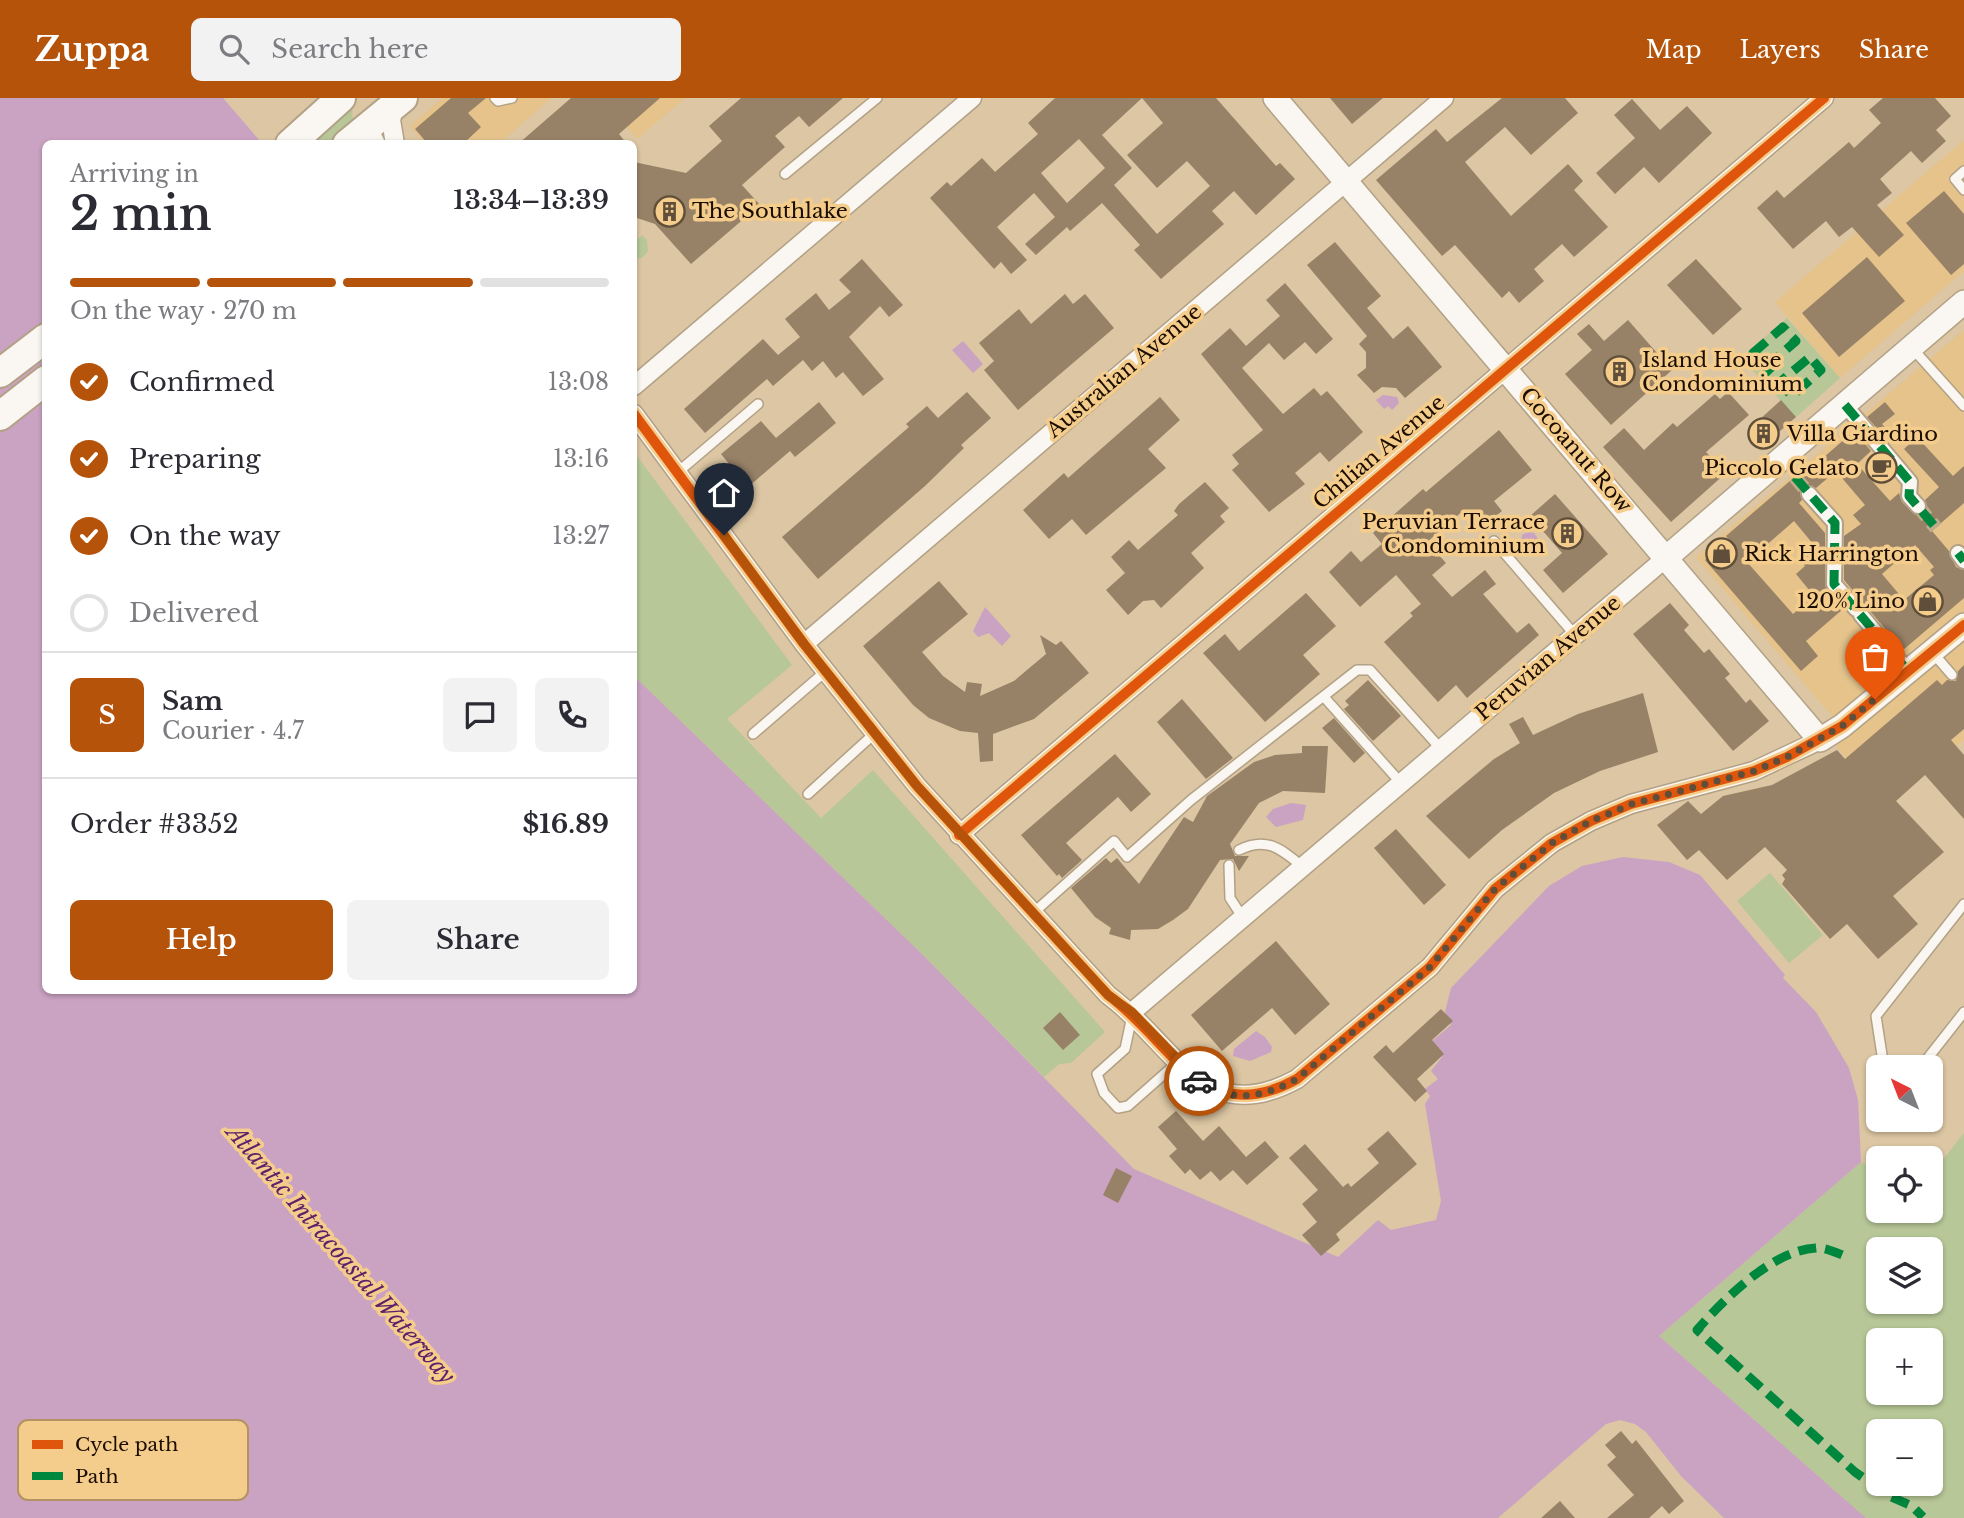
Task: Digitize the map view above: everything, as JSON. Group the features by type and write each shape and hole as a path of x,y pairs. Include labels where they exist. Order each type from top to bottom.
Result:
{"main road":[{"path":"294,140 341,98"},
{"path":"364,138 389,100"},
{"path":"0,373 42,341"},
{"path":"0,416 42,383"}],"street":[{"path":"637,383 972,98"},
{"name":"Cocoanut Row","path":"1275,98 1820,740"},
{"name":"Australian Avenue","path":"804,644 1444,98"},
{"name":"Chilian Avenue","path":"959,835 1824,98"},
{"path":"389,100 394,140"},
{"name":"Peruvian Avenue","path":"1132,1012 1964,302"},
{"path":"1845,405 1910,482 1909,496 1918,506"},
{"path":"637,418 804,644 959,835 1108,995 1132,1012 1179,1061 1211,1090 1246,1096 1272,1093 1310,1069 1430,967 1495,889 1552,843 1591,821 1632,804 1754,771 1820,740 1842,726 1964,625"},
{"path":"1810,494 1835,523 1834,584 1908,671"}],"lane":[{"path":"495,98 498,101 512,98"},
{"path":"785,174 877,98"},
{"path":"1964,171 1955,179 1964,190"},
{"path":"1912,348 1964,406"},
{"path":"678,472 758,404"},
{"path":"1494,541 1575,635"},
{"path":"1932,652 1952,675"},
{"path":"1032,914 1114,841 1127,857 1191,800 1357,670 1364,668 1441,750"},
{"path":"753,734 826,671"},
{"path":"1324,696 1401,783"},
{"path":"808,794 875,733"},
{"path":"1239,850 1263,842 1278,847 1303,867"},
{"path":"1229,865 1227,880 1230,898 1243,918"},
{"path":"1882,1055 1876,1016 1964,904"},
{"path":"1132,1012 1125,1049 1097,1074 1104,1093 1118,1108 1128,1106 1179,1061"},
{"path":"1930,1055 1964,1012"}],"shaded area":[{"path":"443,98 551,98 503,140 422,140 410,126"},
{"path":"601,98 685,98 637,139"},
{"path":"1964,140 1964,271 1840,378 1775,302"},
{"path":"1964,330 1964,740 1888,808 1838,749 1836,721 1696,557"}],"green space":[{"path":"352,105 353,125 334,140 312,140"},
{"path":"642,235 647,240 648,251 642,258 637,259 637,238"},
{"path":"1787,318 1840,378 1796,417 1741,358"},
{"path":"637,456 792,665 727,719 821,818 873,770 1105,1032 1071,1063 1059,1064 1044,1077 925,957 637,679"},
{"path":"1770,873 1823,935 1789,963 1737,901"},
{"path":"1964,1133 1964,1518 1866,1518 1659,1336 1861,1162 1866,1165 1866,1223 1943,1223 1943,1160"}],"water":[{"name":"Atlantic Intracoastal Waterway","path":"0,98 223,98 259,140 42,140 42,994 637,994 637,679 925,957 1134,1169 1338,1257 1378,1220 1391,1230 1436,1220 1441,1201 1425,1104 1430,1096 1425,1089 1438,1079 1431,1071 1442,1057 1431,1042 1451,1025 1445,1012 1451,988 1549,886 1582,866 1623,857 1669,862 1700,875 1785,975 1783,978 1816,1012 1849,1068 1858,1100 1861,1162 1659,1336 1866,1518 1724,1518 1681,1476 1646,1432 1635,1424 1620,1420 1606,1424 1498,1518 0,1518"},
{"path":"963,341 983,364 973,373 952,350"},
{"path":"1383,395 1397,397 1399,403 1392,410 1388,406 1384,409 1376,400"},
{"path":"1534,533 1544,547 1538,557 1521,542 1522,535"},
{"path":"985,607 1011,636 1002,646 989,633 978,637 973,631"},
{"path":"1291,803 1306,805 1303,820 1276,827 1266,817 1273,809"},
{"path":"1256,1031 1265,1037 1272,1047 1271,1052 1250,1061 1233,1056 1234,1049"}],"building":[{"path":"451,98 486,98 468,113 481,127 467,140 425,140 415,129"},
{"path":"571,98 660,98 619,134 624,140 523,140"},
{"path":"741,98 843,98 809,127 799,116 775,136 785,147 742,185 760,205 691,264 655,224 637,218 637,163 686,173 722,141 709,126"},
{"path":"1055,98 1142,98 1216,98 1276,166 1280,163 1295,179 1256,215 1234,191 1212,211 1224,224 1161,279 1134,250 1140,245 1102,203 1070,231 1067,227 1036,255 1025,244 1055,217 1034,193 997,227 1027,260 1011,274 1001,262 994,269 930,198 947,182 951,186 982,158 995,172 1038,134 1028,123","holes":["1142,98 1163,123 1127,155 1157,188 1187,161 1210,186 1157,234 1114,185 1132,168 1102,135","1079,139 1105,168 1067,203 1041,173"]},
{"path":"1330,98 1383,98 1352,124"},
{"path":"1502,98 1565,98 1578,113 1531,155 1505,127 1465,162 1511,216 1568,164 1583,181 1574,190 1608,227 1574,257 1562,244 1534,269 1544,281 1519,303 1509,291 1502,298 1455,245 1442,256 1376,180 1436,129 1447,142"},
{"path":"1883,98 1935,98 1951,116 1936,130 1946,141 1922,163 1911,151 1880,179 1892,193 1877,205 1904,235 1879,257 1852,227 1839,237 1826,221 1793,249 1757,208 1777,190 1784,198 1849,142 1854,148 1881,123 1869,110"},
{"path":"1632,99 1660,130 1687,106 1712,133 1659,183 1644,167 1615,194 1596,173 1635,138 1614,115"},
{"path":"1944,191 1964,214 1964,264 1951,275 1906,223"},
{"path":"1335,242 1381,296 1367,308 1393,339 1408,326 1442,367 1405,398 1396,388 1382,387 1374,393 1357,375 1366,368 1366,352 1359,344 1367,336 1307,265"},
{"path":"1867,257 1905,301 1839,357 1802,313"},
{"path":"862,259 903,305 889,317 880,306 849,337 884,379 863,396 843,372 836,378 823,361 812,371 803,360 773,386 767,379 705,433 684,409 763,339 778,355 800,337 785,319 816,293 829,310 851,292 839,280"},
{"path":"1696,259 1742,309 1713,335 1667,285"},
{"path":"1285,283 1333,339 1316,354 1305,342 1284,360 1269,343 1242,368 1283,414 1314,388 1321,396 1327,391 1363,432 1329,462 1320,452 1295,473 1305,484 1269,512 1232,470 1239,464 1232,455 1263,430 1201,354 1230,328 1246,346 1280,316 1266,300"},
{"path":"1065,294 1073,304 1085,294 1114,328 1018,410 984,370 994,361 979,343 1019,309 1031,324"},
{"name":"Island House Condominium","path":"1628,320 1672,370 1611,425 1565,374 1592,350 1577,334 1589,324 1604,341"},
{"path":"967,392 991,418 961,445 964,448 925,486 818,579 782,537 909,427 906,424 927,406 938,418"},
{"path":"1728,392 1749,415 1706,452 1726,473 1671,522 1603,447 1624,428 1644,450 1673,423 1677,427 1715,394 1720,399"},
{"path":"1160,397 1180,420 1148,449 1166,468 1086,535 1072,519 1049,539 1023,510 1064,473 1068,478"},
{"name":"Villa Giardino","path":"1781,400 1796,417 1763,446 1748,430"},
{"path":"819,402 836,423 795,457 790,451 748,487 721,454 761,421 776,438"},
{"path":"1885,402 1895,414 1882,424 1891,434 1886,439 1867,417"},
{"path":"1499,430 1532,470 1494,501 1502,511 1480,529 1464,510 1427,542 1446,563 1432,575 1452,597 1485,570 1496,584 1483,594 1517,633 1529,623 1539,635 1467,698 1456,685 1438,702 1384,642 1413,616 1410,613 1421,604 1396,575 1360,607 1329,572 1351,551 1361,562 1382,544 1373,533 1423,489 1426,492"},
{"path":"1854,431 1871,451 1857,464 1890,501 1899,493 1902,502 1916,515 1925,513 1925,500 1939,487 1904,449 1917,437 1953,476 1964,466 1964,503 1932,531 1949,551 1956,567 1964,570 1964,598 1903,650 1844,580 1844,536 1861,524 1853,515 1865,505 1836,471 1816,488 1806,485 1800,492 1802,500 1799,503 1825,533 1825,585 1843,609 1806,641 1818,656 1801,671 1705,560 1729,540 1726,536 1813,461 1816,464","holes":["1794,521 1813,544 1798,557 1805,566 1796,574 1814,596 1793,614 1747,562","1915,545 1934,567 1930,570 1934,575 1904,600 1882,574"]},
{"path":"1205,482 1229,508 1220,516 1225,522 1191,553 1204,568 1161,608 1154,600 1143,601 1128,615 1106,590 1125,573 1111,557 1129,540 1138,550 1178,515 1174,511 1179,504"},
{"name":"Peruvian Terrace Condominium","path":"1555,494 1608,554 1563,593 1543,570 1562,553 1530,516"},
{"path":"939,581 968,614 922,652 943,676 965,692 967,682 982,684 980,696 1014,681 1046,654 1040,635 1056,645 1061,641 1089,673 1034,719 993,734 993,761 980,762 978,733 960,731 929,718 913,705 863,646"},
{"path":"1306,593 1336,626 1303,655 1320,674 1265,722 1203,653 1225,634 1239,651"},
{"path":"1670,603 1689,625 1684,630 1704,653 1709,649 1730,674 1725,678 1746,703 1750,699 1769,721 1733,751 1633,634"},
{"path":"1964,665 1964,729 1951,740 1964,755 1964,819 1925,775 1896,801 1944,852 1893,896 1918,924 1878,959 1847,924 1830,939 1782,884 1785,879 1782,875 1787,870 1765,847 1727,880 1699,850 1687,860 1657,825 1688,801 1701,814 1723,796 1772,785 1837,750 1845,759 1937,680 1942,685 1947,680 1956,681 1958,671"},
{"path":"1368,680 1401,716 1373,741 1344,709 1349,705 1345,701"},
{"path":"1643,693 1658,752 1600,771 1554,793 1502,830 1469,859 1426,816 1494,759 1520,743 1509,724 1523,717 1533,735 1578,714"},
{"path":"1182,699 1233,758 1206,779 1157,722"},
{"path":"1334,718 1365,753 1354,763 1322,728"},
{"path":"1302,746 1328,746 1325,793 1283,791 1259,803 1230,844 1235,856 1249,856 1239,871 1233,859 1220,860 1188,909 1173,920 1158,929 1131,930 1130,940 1109,934 1111,928 1095,917 1071,888 1106,858 1111,863 1117,858 1139,884 1184,817 1193,822 1207,796 1254,762 1275,755 1302,753"},
{"path":"1115,754 1151,794 1131,812 1118,797 1066,843 1082,860 1062,878 1059,874 1057,876 1021,835"},
{"path":"1396,829 1446,885 1424,905 1374,848"},
{"path":"1276,941 1330,1004 1295,1035 1272,1008 1222,1051 1191,1015"},
{"path":"1441,1009 1453,1021 1432,1040 1444,1054 1417,1079 1427,1091 1415,1102 1373,1057 1386,1045 1393,1053"},
{"path":"1060,1012 1080,1035 1063,1050 1043,1028"},
{"path":"1176,1111 1203,1141 1219,1126 1246,1157 1265,1141 1279,1157 1247,1185 1233,1170 1220,1181 1211,1171 1200,1180 1190,1169 1185,1174 1169,1156 1177,1149 1158,1127"},
{"path":"1388,1131 1417,1164 1336,1234 1340,1240 1321,1256 1302,1235 1317,1222 1302,1204 1318,1190 1289,1158 1305,1144 1343,1187 1348,1183 1351,1187 1379,1163 1367,1149"},
{"path":"1116,1168 1132,1176 1118,1203 1103,1195"},
{"path":"1621,1431 1632,1444 1636,1440 1684,1501 1669,1514 1662,1506 1649,1518 1607,1518 1634,1495 1607,1465 1616,1457 1605,1445"},
{"path":"1560,1501 1575,1518 1541,1518"}],"tunnel":[{"path":"1795,477 1809,494"},
{"path":"1918,506 1936,528"}],"marked path":[{"path":"1766,367 1796,341 1783,327 1753,353 1792,396 1821,370 1810,357 1780,382"},
{"path":"1845,405 1910,482 1909,496 1936,528"},
{"path":"1795,477 1835,523 1834,584 1908,671"},
{"path":"1958,553 1964,561"},
{"path":"1842,1255 1816,1248 1783,1257 1750,1278 1697,1330 1855,1472 1889,1496 1912,1506 1923,1517"}],"cycle path":[{"path":"959,835 1824,98"},
{"path":"637,418 804,644 917,786 1108,995 1192,1074 1213,1088 1237,1095 1264,1092 1297,1079 1430,967 1495,889 1552,843 1591,821 1631,804 1754,771 1787,757 1842,726 1964,625"}],"way so far":[{"path":"1199,1081 1211,1090 1246,1096 1272,1093 1297,1079 1430,967 1495,889 1516,869 1552,843 1591,821 1632,804 1754,771 1787,757 1842,726 1875,699"}],"place":[{"name":"The Southlake","path":"669,211"},
{"name":"Island House Condominium","path":"1619,372"},
{"name":"Villa Giardino","path":"1764,434"},
{"name":"Piccolo Gelato","path":"1882,468"},
{"name":"Peruvian Terrace Condominium","path":"1568,534"},
{"name":"Rick Harrington","path":"1721,554"},
{"name":"120% Lino","path":"1928,601"}],"route":[{"path":"724,535 815,657 959,835 1108,995 1132,1012 1189,1074 1199,1081"}]}
